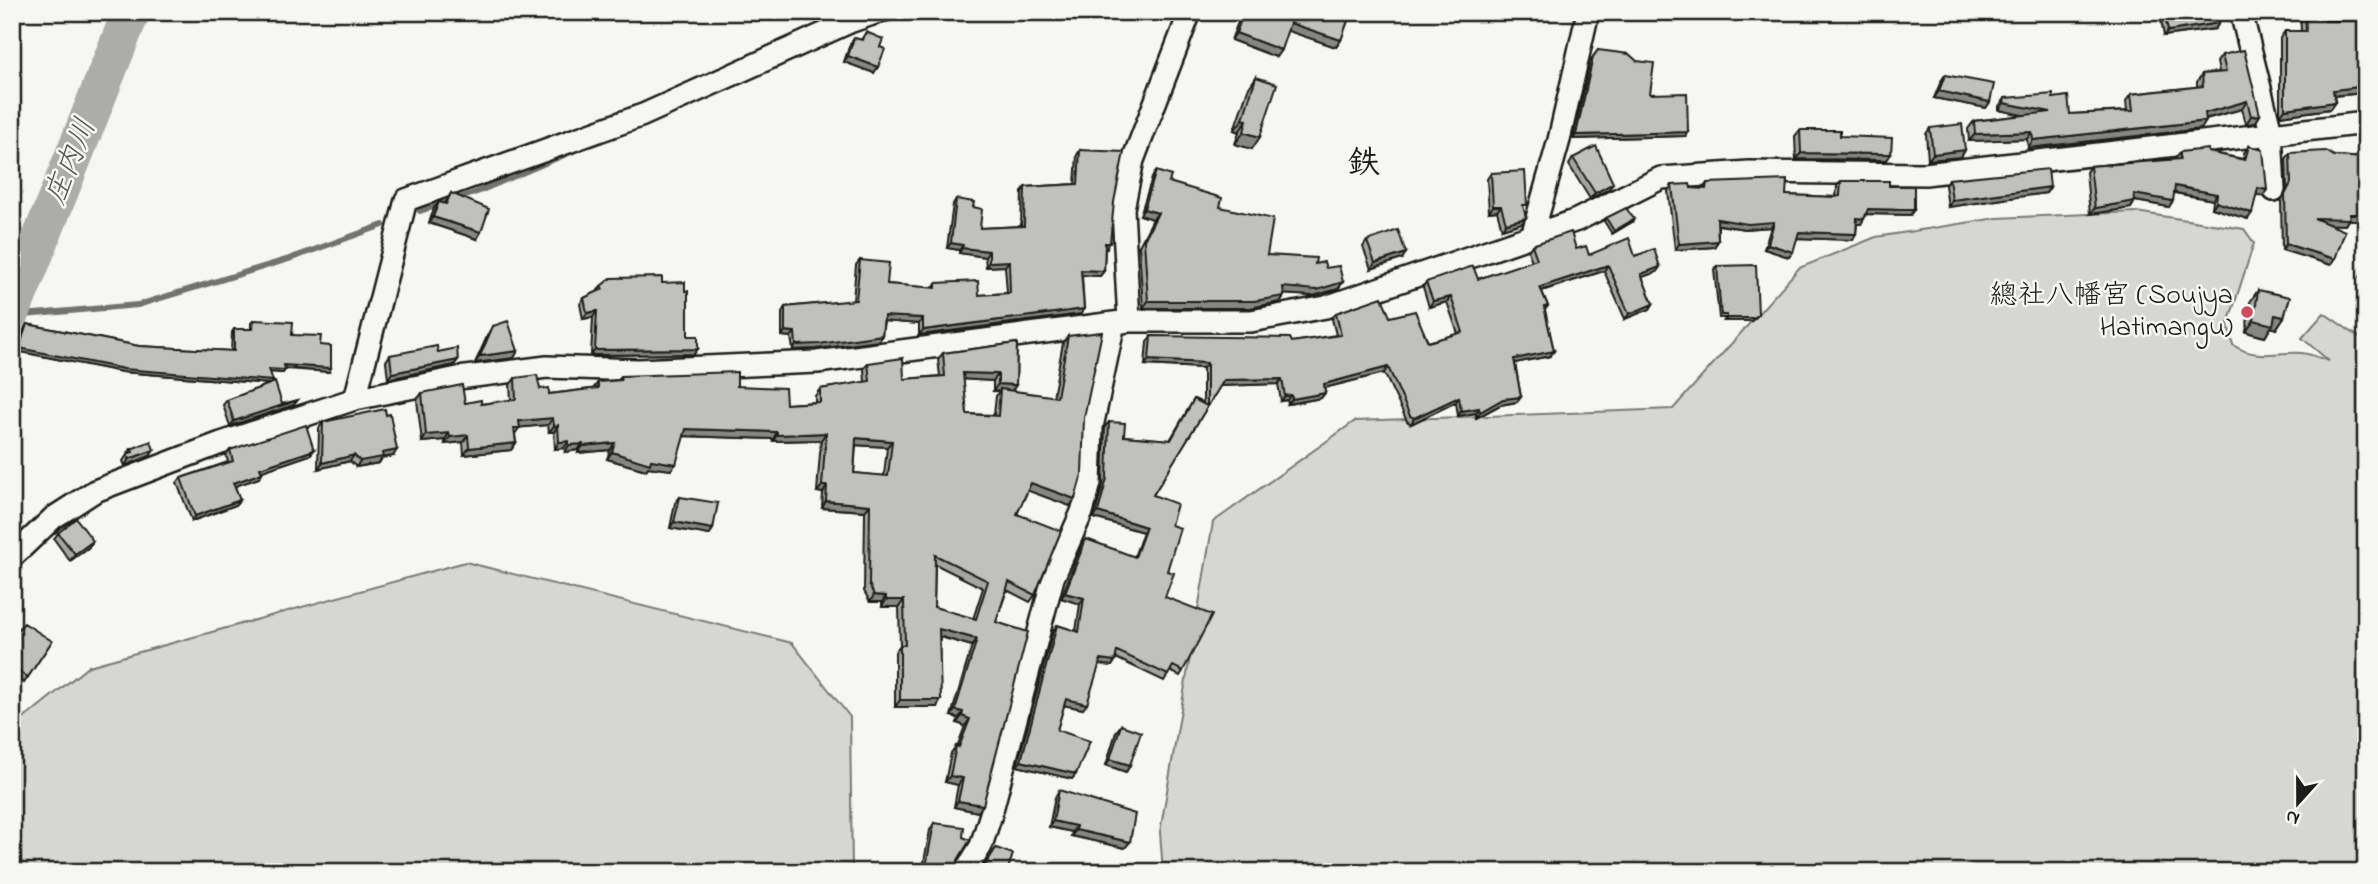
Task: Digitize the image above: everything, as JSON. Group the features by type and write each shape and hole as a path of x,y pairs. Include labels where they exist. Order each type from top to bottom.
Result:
{"street":[{"path":"355,399 406,201 643,115 852,21 878,12"},
{"path":"965,872 981,846 992,814 1054,578 1082,512 1090,483 1092,427 1121,322 1123,209 1133,160 1190,12"},
{"path":"1532,236 1559,139 1588,12"},
{"path":"2241,12 2271,132 2274,190"},
{"path":"12,557 53,518 94,491 221,443 355,399 458,378 547,367 638,370 817,362 1121,322 1251,321 1294,315 1532,236 1577,220 1661,178 1749,172 1926,174 2366,123"}],"shaded area":[{"path":"2136,212 2244,229 2254,243 2228,324 2233,345 2250,353 2302,353 2329,361 2302,338 2324,313 2366,342 2366,872 1163,872 1160,832 1213,522 1355,421 1673,409 1799,268 1876,237 1997,218"},
{"path":"465,562 792,643 850,717 852,872 12,872 12,728 89,666"}],"building":[{"path":"1244,12 1351,12 1341,40 1290,23 1281,50 1236,33"},
{"path":"2217,12 2219,23 2168,31 2165,14"},
{"path":"2305,12 2325,12 2325,21 2366,20 2366,86 2333,90 2335,102 2285,109 2285,31 2306,31"},
{"path":"866,32 883,39 880,47 885,49 878,67 848,56 854,38 863,40"},
{"path":"1598,50 1629,54 1637,61 1654,63 1650,94 1687,93 1688,132 1576,135 1593,57"},
{"path":"2244,50 2260,115 2251,116 2247,101 2205,113 2206,121 2033,140 2032,132 1975,134 1974,121 2051,112 2004,103 2005,98 2053,94 2053,98 2068,96 2070,114 2133,111 2131,94 2203,86 2202,74 2226,72 2222,55"},
{"path":"1945,75 1994,84 1990,102 1939,91"},
{"path":"1256,77 1277,84 1260,137 1244,132 1247,120 1243,119"},
{"path":"1962,124 1965,150 1933,154 1930,128"},
{"path":"1800,130 1840,130 1840,136 1892,138 1891,154 1801,153"},
{"path":"1596,146 1613,183 1595,193 1573,158"},
{"path":"2249,146 2263,150 2267,190 2258,188 2252,213 2216,202 2217,194 2175,186 2173,201 2134,194 2135,201 2095,208 2090,166 2180,159 2180,152 2208,149 2208,152 2245,160"},
{"path":"1080,150 1124,152 1114,202 1110,243 1105,243 1104,271 1081,270 1084,309 923,330 923,318 884,316 882,335 819,344 796,345 795,332 785,331 785,307 856,300 860,260 889,263 887,284 936,288 936,283 978,281 979,295 1010,293 1009,261 989,262 989,251 962,248 963,245 951,243 956,199 974,202 973,207 982,209 980,228 1024,226 1025,187 1078,184"},
{"path":"2326,151 2334,156 2366,158 2366,214 2350,214 2349,219 2314,218 2345,231 2335,259 2286,244 2285,195 2291,183 2290,153"},
{"path":"2048,169 2050,187 1952,200 1949,179"},
{"path":"1156,171 1171,176 1169,182 1222,198 1220,207 1273,219 1267,255 1316,258 1315,264 1324,262 1326,268 1339,266 1343,282 1317,290 1283,287 1284,296 1254,301 1148,301 1144,240 1158,213 1144,209"},
{"path":"1525,171 1527,205 1523,205 1526,218 1506,223 1501,206 1493,206 1491,173"},
{"path":"1787,180 1786,195 1840,196 1841,181 1889,181 1889,186 1914,186 1914,210 1868,209 1864,219 1857,218 1856,234 1799,232 1793,252 1768,244 1774,222 1748,224 1717,219 1718,241 1679,244 1672,185 1690,184 1691,188 1706,189 1707,183"},
{"path":"451,193 489,209 481,232 433,217 439,202 446,204"},
{"path":"1626,208 1634,219 1614,231 1606,218"},
{"path":"1398,230 1406,253 1375,263 1367,241"},
{"path":"1571,232 1576,249 1586,246 1589,255 1629,238 1635,256 1654,249 1660,267 1641,274 1653,304 1629,314 1608,265 1540,287 1548,306 1544,307 1554,351 1514,359 1521,397 1503,399 1480,412 1479,408 1461,411 1459,397 1414,418 1410,416 1388,367 1324,384 1325,393 1292,399 1291,395 1285,396 1282,379 1224,380 1153,495 1177,504 1171,525 1180,528 1167,571 1174,573 1165,597 1212,615 1183,671 1173,666 1168,675 1117,651 1115,661 1101,659 1087,704 1066,699 1057,730 1090,741 1076,774 1021,761 1057,625 1079,632 1084,598 1065,593 1086,539 1135,557 1146,527 1098,512 1107,478 1109,422 1125,423 1124,436 1171,440 1194,399 1207,406 1207,363 1149,360 1151,336 1290,338 1292,342 1341,335 1336,313 1382,297 1390,317 1415,311 1428,342 1463,332 1451,297 1433,301 1426,282 1473,266 1478,279 1537,259 1532,245"},
{"path":"1756,265 1758,315 1753,318 1727,318 1727,315 1721,315 1717,266"},
{"path":"662,277 662,283 685,282 685,291 688,291 688,336 698,336 698,349 595,350 597,311 587,313 584,298 603,289 601,286 611,278"},
{"path":"2258,290 2290,297 2284,317 2275,315 2273,325 2254,320"},
{"path":"254,320 293,322 292,335 321,336 320,345 331,346 331,368 284,365 285,370 269,369 273,381 124,369 19,348 27,324 139,346 234,351 234,329 253,329"},
{"path":"508,321 518,351 480,356 493,326"},
{"path":"1102,332 1084,418 1082,474 1075,499 1031,483 1017,514 1061,531 1035,595 1009,582 996,622 1028,632 983,805 958,801 963,778 950,776 956,746 959,747 970,719 962,716 963,712 955,710 977,639 939,629 941,700 900,700 900,645 905,645 904,600 886,600 886,596 874,595 869,584 870,505 826,501 827,486 822,486 826,433 777,435 777,432 686,429 676,464 651,460 650,464 612,452 615,443 583,446 569,445 569,441 559,442 558,425 554,426 553,418 519,421 520,428 514,428 516,443 469,448 468,435 426,435 422,393 462,385 465,403 481,400 481,404 516,399 515,378 537,375 540,389 549,388 549,394 598,388 598,382 621,380 621,376 737,372 737,386 785,388 786,404 820,402 820,389 870,381 868,363 903,358 904,379 945,376 943,353 1017,343 1016,385 998,384 998,374 963,373 967,414 998,416 1000,389 1057,397 1068,336","holes":["856,438 892,441 888,476 854,473","935,555 988,581 976,619 934,607"]},
{"path":"437,346 438,352 457,348 458,360 392,373 390,355"},
{"path":"275,382 282,404 298,400 234,421 227,400"},
{"path":"385,409 386,415 390,414 397,450 382,453 383,457 360,461 354,455 322,463 323,422"},
{"path":"306,425 314,450 260,468 262,473 233,483 240,500 195,516 181,478 233,461 230,450"},
{"path":"151,441 154,450 129,459 127,454 133,452 131,449"},
{"path":"680,497 718,503 713,529 674,522"},
{"path":"76,518 93,541 75,554 58,533"},
{"path":"24,623 52,641 28,677 12,667 12,636"},
{"path":"1121,725 1141,732 1130,765 1110,759"},
{"path":"1059,790 1135,814 1130,842 1076,830 1076,826 1053,821"},
{"path":"934,823 964,827 963,837 970,840 958,860 957,870 944,867 941,872 925,872"},
{"path":"996,848 1013,854 1007,872 981,872"}],"waterway":[{"name":"庄内川","path":"12,311 131,12"},
{"path":"876,24 910,12"},
{"path":"420,211 477,192 578,149"},
{"path":"12,316 138,305 289,259 383,225"}],"place":[{"name":"總社八幡宮 (Soujya Hatimangu)","path":"2247,312"}],"district":[{"name":"鉄","path":"1364,164"}]}
